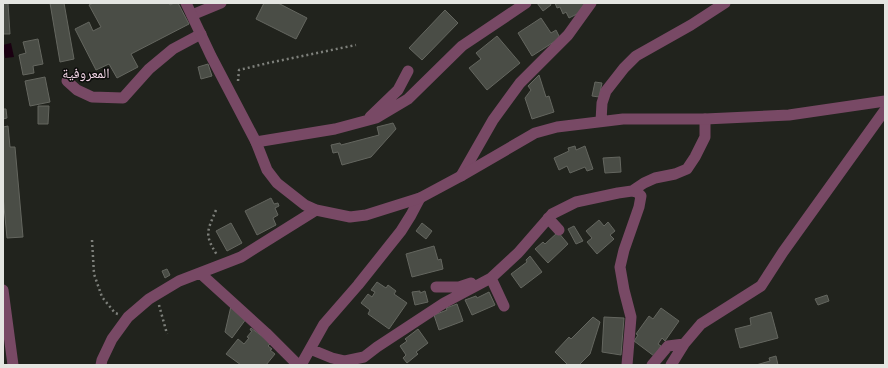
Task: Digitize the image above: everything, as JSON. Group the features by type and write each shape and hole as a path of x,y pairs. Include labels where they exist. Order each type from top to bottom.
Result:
{"street":[{"path":"186,3 211,56 256,142 267,170 277,183 305,205 316,210 350,217 366,215 420,198 534,133 556,127 623,119 705,119 789,115 885,101"},
{"path":"192,15 221,3"},
{"path":"256,142 335,129 376,118 408,99 462,46 526,3"},
{"path":"461,176 493,120 520,84 568,35 591,3"},
{"path":"601,121 602,103 606,91 624,68 636,56 691,25 725,3"},
{"path":"67,81 77,90 92,97 123,98 149,69 174,49 201,34"},
{"path":"365,121 398,90 408,71"},
{"path":"670,365 684,344 701,324 761,286 783,252 885,110"},
{"path":"632,191 655,178 675,174 687,169 705,137 705,119"},
{"path":"310,349 332,358 345,361 364,356 444,303 494,276 518,253 552,214 576,202 632,191 637,192 642,196 624,250 620,267 624,290 632,317 627,365"},
{"path":"200,273 299,365 324,324 358,285 401,231 420,198"},
{"path":"102,365 102,360 112,339 128,317 149,300 179,281 241,256 316,210"},
{"path":"548,218 559,230"},
{"path":"436,287 459,287 494,276"},
{"path":"494,276 504,306"},
{"path":"3,290 13,365"},
{"path":"652,365 668,346 684,344"}],"path":[{"path":"238,84 239,70 356,45"},
{"path":"216,210 208,228 208,236 213,248 223,264"},
{"path":"92,240 94,274 102,297 115,313 128,317"},
{"path":"156,295 167,334"}],"shaded area":[{"path":"11,43 14,57 5,58 3,45"}],"building":[{"path":"3,3 8,3 10,34 3,34"},
{"path":"50,3 64,3 74,59 60,62"},
{"path":"93,3 169,3 170,5 178,3 189,24 131,54 138,67 117,78 109,64 96,70 75,29 89,22 93,31 101,27 89,5"},
{"path":"264,3 278,3 307,18 296,39 256,19"},
{"path":"537,3 550,3 551,5 543,11"},
{"path":"555,3 587,3 579,13 569,18 566,12 563,14 560,7 557,8"},
{"path":"445,10 458,23 422,60 409,48"},
{"path":"541,18 551,33 556,30 560,38 532,56 518,33"},
{"path":"497,36 520,63 487,90 469,68 481,59 476,53"},
{"path":"38,39 43,64 33,66 34,73 23,75 19,55 26,53 23,42"},
{"path":"208,64 212,76 201,79 198,67"},
{"path":"539,75 546,97 549,96 554,112 532,119 525,98 531,90 528,86"},
{"path":"45,77 50,102 30,106 25,81"},
{"path":"595,82 602,83 599,97 592,96"},
{"path":"38,106 49,106 48,124 38,124"},
{"path":"3,109 6,109 7,118 3,119"},
{"path":"393,123 396,129 371,157 342,165 338,152 333,153 331,145 340,143 341,145 379,135 377,127"},
{"path":"8,126 10,147 15,147 23,237 7,238 3,196 3,127"},
{"path":"575,146 576,150 585,146 593,169 587,171 585,167 570,173 567,166 559,170 554,158 569,151 568,148"},
{"path":"620,157 621,172 605,173 603,158"},
{"path":"271,198 274,204 278,203 279,206 275,208 278,215 273,218 276,225 257,235 245,211"},
{"path":"599,220 604,226 608,222 615,231 610,235 614,239 597,254 587,242 592,238 586,231"},
{"path":"231,223 242,243 227,251 216,231"},
{"path":"422,223 432,231 426,239 416,231"},
{"path":"574,226 583,241 576,244 568,229"},
{"path":"558,232 568,244 548,263 535,249 543,242 545,244"},
{"path":"434,246 438,260 441,259 443,269 412,277 406,254"},
{"path":"530,256 542,272 521,288 511,274 527,262 526,260"},
{"path":"167,269 170,275 165,278 162,271"},
{"path":"377,282 386,288 388,285 396,291 394,294 407,303 389,329 368,314 370,310 361,303 368,294 372,297 375,292 371,290"},
{"path":"420,291 420,293 425,291 428,302 415,305 412,292"},
{"path":"489,292 495,305 472,315 465,300 476,296 477,298"},
{"path":"827,295 829,301 818,305 815,299"},
{"path":"457,304 463,321 439,330 434,315"},
{"path":"231,306 246,319 232,338 225,332"},
{"path":"661,308 679,321 665,341 662,338 658,344 661,346 654,356 634,341 638,335 636,334 649,316 653,319"},
{"path":"771,312 778,338 740,348 735,329 751,325 750,318"},
{"path":"593,317 600,322 590,354 579,365 568,365 555,352 569,337 571,339"},
{"path":"604,317 624,318 621,355 602,352"},
{"path":"251,328 271,343 268,346 275,354 266,365 241,365 226,354 238,339 244,344 249,338 247,337 252,331 250,330"},
{"path":"418,329 428,343 416,352 418,354 407,363 403,358 406,355 400,346 407,341 405,339"},
{"path":"776,356 778,365 756,365 770,361 769,358"}],"district":[{"name":"المعروفية","path":"86,73"}]}
